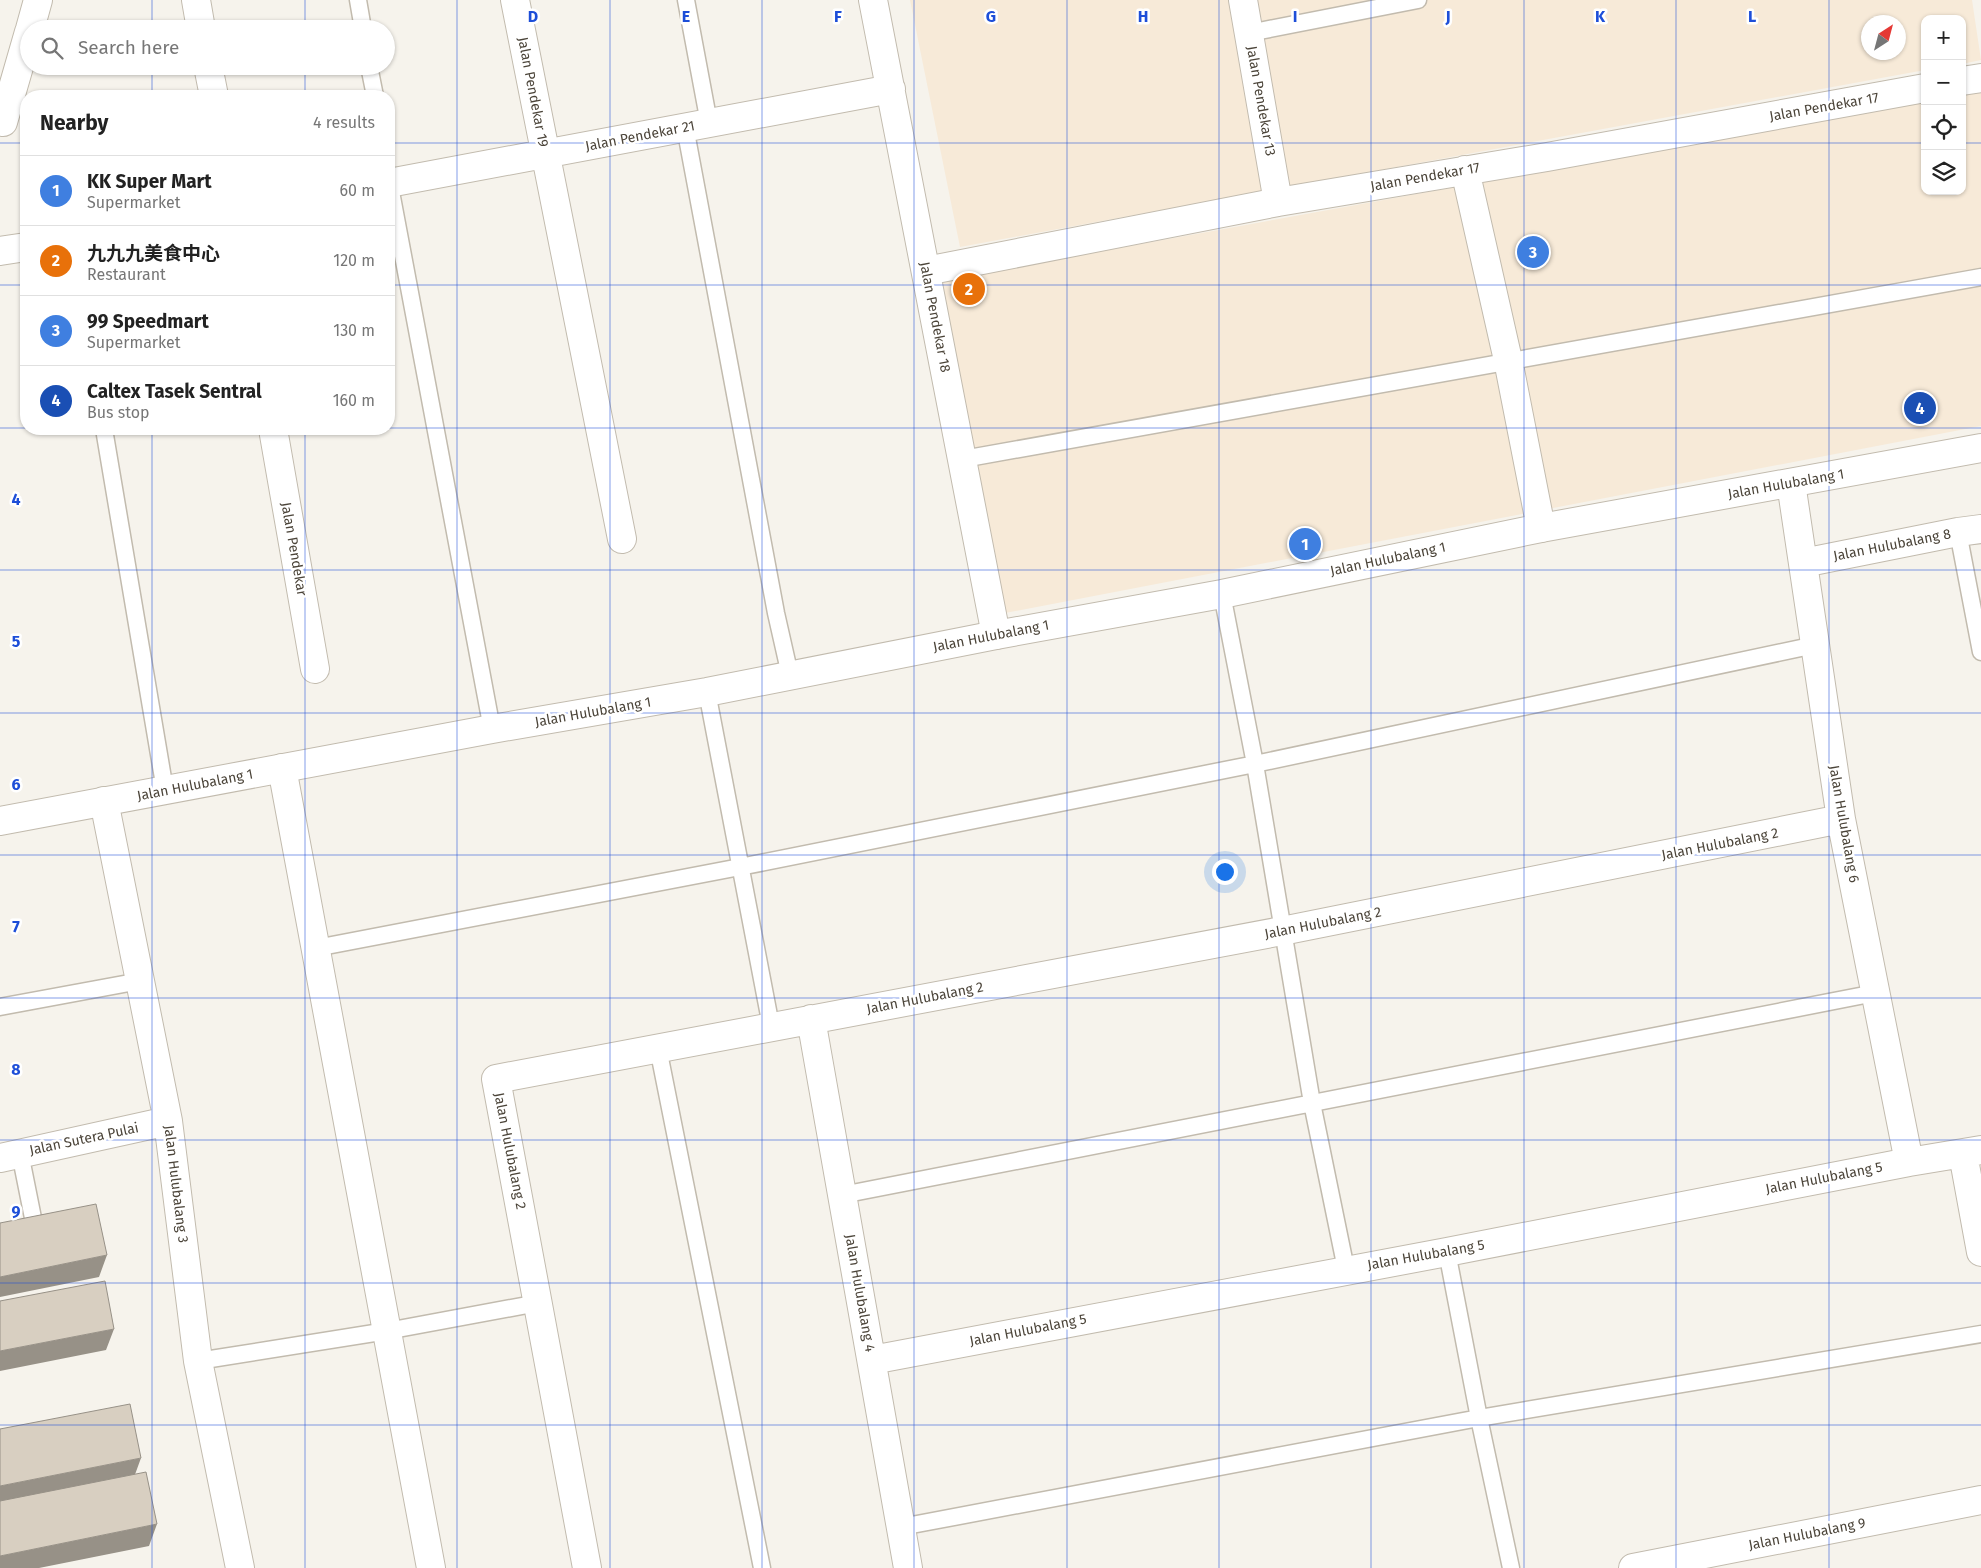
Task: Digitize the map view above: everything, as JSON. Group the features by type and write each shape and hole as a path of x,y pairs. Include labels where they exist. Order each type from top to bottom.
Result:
{"street":[{"path":"32,20 38,0"},
{"path":"196,0 199,20"},
{"name":"Jalan Pendekar 19","path":"516,0 622,539"},
{"name":"Jalan Pendekar 18","path":"873,0 996,635"},
{"name":"Jalan Pendekar 13","path":"1243,0 1278,202"},
{"path":"2,122 20,62"},
{"path":"210,75 213,90"},
{"path":"1966,80 1981,78"},
{"name":"Jalan Pendekar 21","path":"395,181 891,88"},
{"name":"Jalan Pendekar 17","path":"926,271 1278,202 1921,89"},
{"path":"1465,170 1508,360 1541,528"},
{"path":"0,251 20,248"},
{"name":"Jalan Pendekar","path":"274,435 315,669"},
{"name":"Jalan Hulubalang 1","path":"0,821 492,729 707,692 996,635 1222,594 1541,528 1981,448"},
{"name":"Jalan Hulubalang 6","path":"1791,483 1841,820 1909,1162"},
{"name":"Jalan Hulubalang 8","path":"1803,563 1969,531"},
{"path":"282,768 432,1568"},
{"name":"Jalan Hulubalang 3","path":"104,801 168,1121 198,1361 240,1568"},
{"name":"Jalan Hulubalang 2","path":"587,1568 496,1079 1282,931 1841,820"},
{"name":"Jalan Hulubalang 4","path":"810,1019 908,1568"},
{"name":"Jalan Sutera Pulai","path":"10,1155 168,1121"},
{"path":"1972,1152 1981,1252"},
{"name":"Jalan Hulubalang 5","path":"872,1360 1346,1269 1447,1252 1909,1162 1972,1152"},
{"name":"Jalan Hulubalang 9","path":"1633,1568 1981,1500"}],"lane":[{"path":"358,0 361,20"},
{"path":"686,0 697,125 774,603 790,675"},
{"path":"1249,33 1418,0"},
{"path":"371,75 373,90"},
{"path":"395,214 492,729"},
{"path":"963,459 1508,360 1981,277"},
{"path":"105,435 165,790"},
{"path":"1969,531 1981,652"},
{"path":"1222,594 1255,764 1312,1103 1346,1269"},
{"path":"316,948 740,867 1255,764 1815,645"},
{"path":"707,692 771,1026"},
{"path":"0,1007 140,981"},
{"path":"842,1195 1875,993"},
{"path":"658,1048 762,1568"},
{"path":"0,1239 24,1234 34,1223 10,1155"},
{"path":"1447,1252 1478,1418 1512,1568"},
{"path":"198,1361 387,1331 538,1303"},
{"path":"901,1527 1478,1418 1981,1334"}],"shaded area":[{"path":"910,0 1972,0 1981,60 1966,63 1966,15 1921,15 1921,71 960,247"},
{"path":"1981,91 1981,426 1005,613 942,280 1921,103 1921,195 1966,195 1966,94"}],"building":[{"path":"96,1204 107,1255 0,1277 0,1223"},
{"path":"105,1281 114,1329 0,1351 0,1301"},
{"path":"130,1404 141,1458 0,1486 0,1429"},
{"path":"146,1472 157,1524 0,1556 0,1501"}],"place":[{"name":"99 Speedmart","path":"1533,252"},
{"name":"九九九美食中心","path":"969,289"},
{"name":"Caltex Tasek Sentral","path":"1920,408"},
{"name":"KK Super Mart","path":"1305,544"}]}
